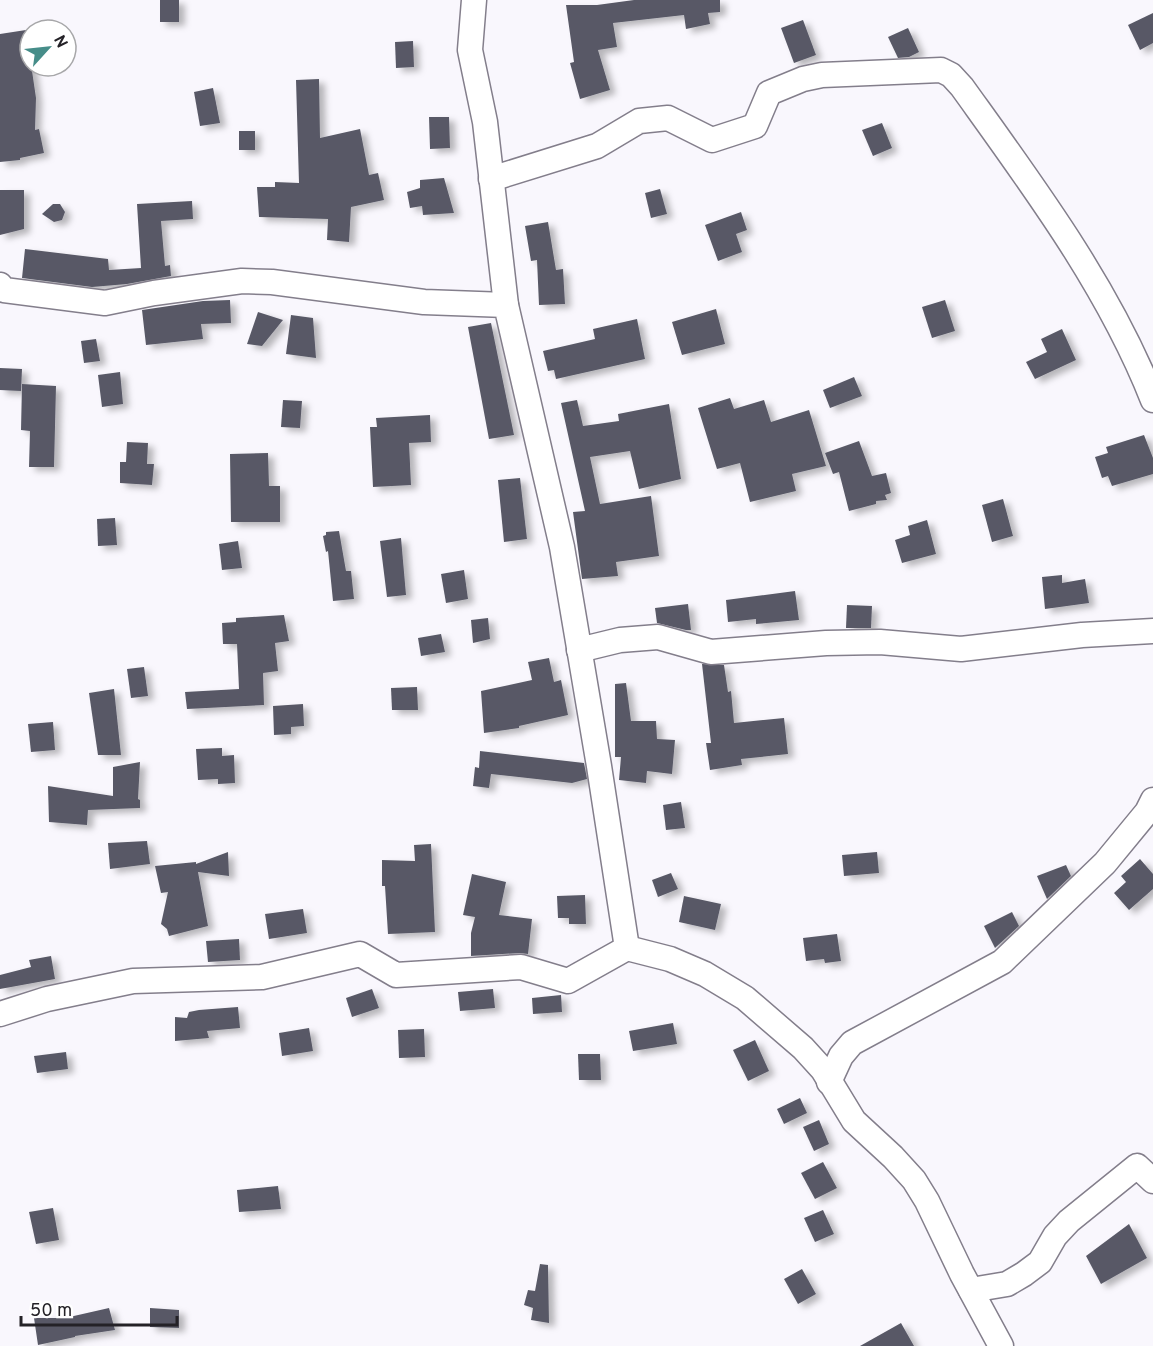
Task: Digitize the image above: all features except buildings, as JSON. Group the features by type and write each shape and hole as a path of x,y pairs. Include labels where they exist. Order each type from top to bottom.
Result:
{"street":[{"path":"474,0 470,50 485,122 506,305 562,548 627,948"},
{"path":"491,179 597,146 639,121 668,118 712,140 755,126 769,93 804,79 822,75 941,70 951,75 962,87 1050,209 1113,316 1153,400"},
{"path":"0,285 4,290 105,303 154,292 242,281 272,282 424,302 506,305"},
{"path":"579,650 621,640 658,637 711,652 880,642 961,649 1082,635 1153,631"},
{"path":"829,1082 841,1056 852,1043 1002,963 1105,863 1147,812 1153,800"},
{"path":"0,1014 47,999 133,981 262,977 360,954 396,975 521,967 568,981 627,948 670,959 697,970 745,999 803,1048 823,1070 854,1121 914,1180 1001,1346"},
{"path":"971,1290 1007,1284 1024,1274 1040,1262 1055,1236 1069,1221 1148,1168"}]}
